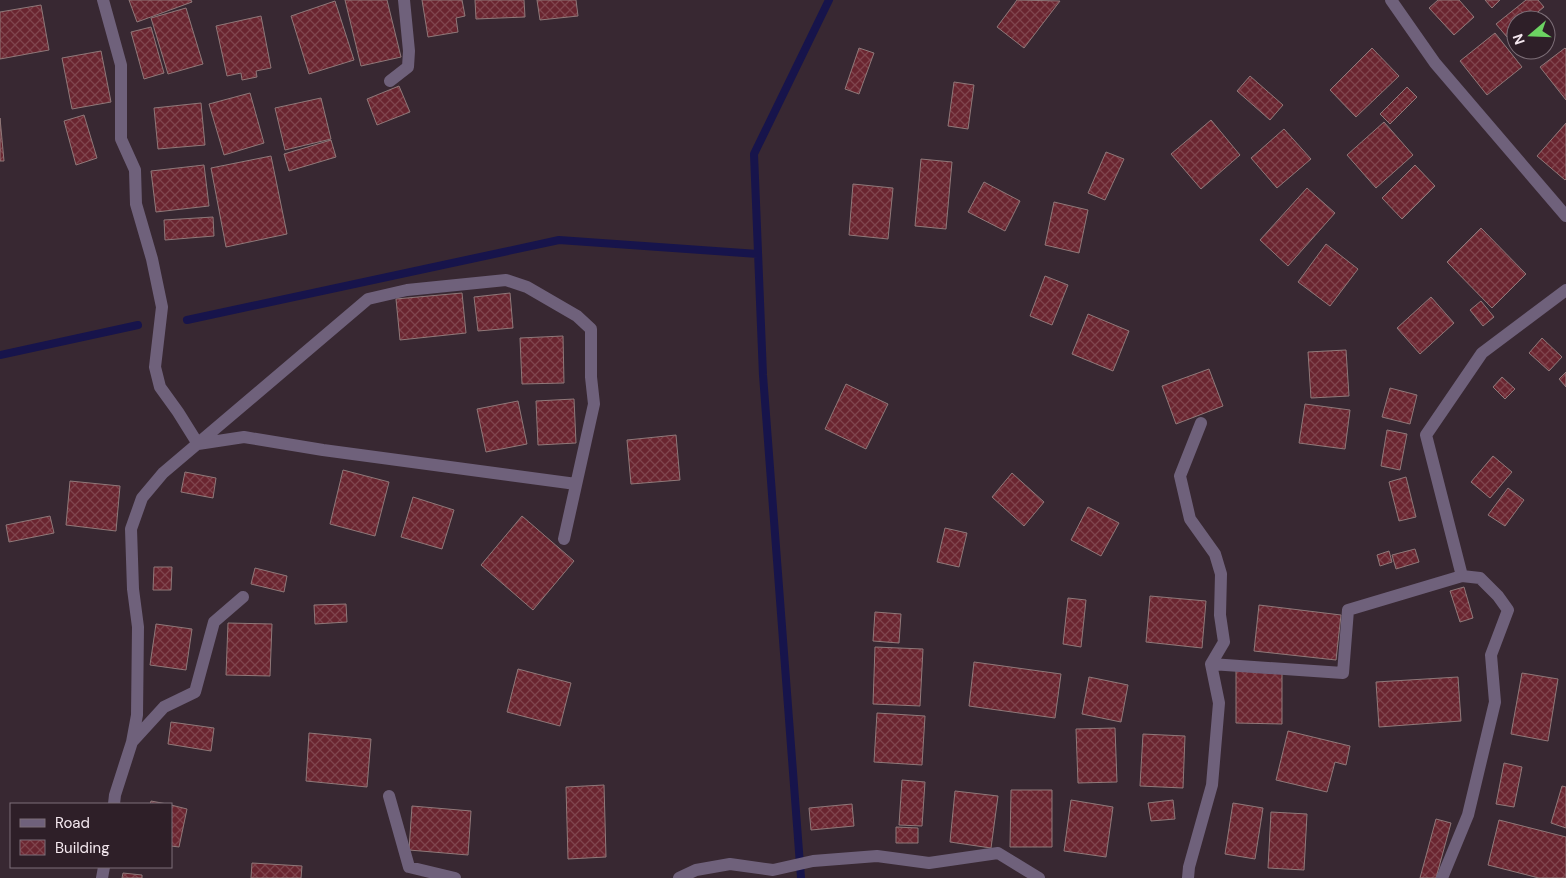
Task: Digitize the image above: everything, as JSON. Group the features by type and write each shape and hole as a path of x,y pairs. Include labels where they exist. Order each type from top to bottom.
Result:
{"street":[{"path":"103,0 120,65 121,139 135,170 136,204 152,259 162,307 155,367 160,387 198,444"},
{"path":"390,81 408,67 409,51 404,0"},
{"path":"1391,0 1436,63 1566,216"},
{"path":"114,803 132,742 137,715 138,627 133,589 131,530 142,498 162,473 368,299 407,290 506,280 527,287 543,296 577,316 591,329 591,376 594,404 564,539"},
{"path":"1462,576 1426,435 1482,353 1566,290"},
{"path":"1188,878 1189,867 1212,785 1219,703 1211,664 1224,642 1220,615 1221,574 1215,554 1190,519 1180,476 1201,423"},
{"path":"198,444 244,437 332,451 576,484"},
{"path":"1211,664 1343,673 1348,610 1462,576 1480,578 1498,596 1508,610 1491,655 1495,702 1468,815 1442,878"},
{"path":"132,742 164,707 195,692 214,622 243,597"},
{"path":"389,796 409,867 455,878"},
{"path":"679,878 696,870 730,864 773,870 813,860 877,856 930,863 998,853 1039,878"}],"building":[{"path":"129,0 191,0 192,2 137,22"},
{"path":"345,0 387,0 401,57 361,66"},
{"path":"422,0 462,0 465,16 456,18 458,32 428,37"},
{"path":"475,0 524,0 525,17 476,19"},
{"path":"537,0 576,0 578,16 540,20"},
{"path":"1017,0 1060,1 1024,48 997,27"},
{"path":"1438,0 1459,0 1474,17 1454,35 1429,8"},
{"path":"1485,0 1500,0 1492,8"},
{"path":"1526,0 1538,0 1544,7 1540,10 1514,10"},
{"path":"335,1 354,60 309,74 291,16"},
{"path":"41,5 49,50 0,59 0,12"},
{"path":"186,8 203,64 168,74 151,18"},
{"path":"261,16 271,68 256,71 257,77 242,80 241,73 227,76 216,26"},
{"path":"1506,16 1506,36 1496,24"},
{"path":"151,27 164,73 144,79 131,32"},
{"path":"1495,33 1506,47 1506,60 1516,60 1522,67 1487,95 1460,61"},
{"path":"859,48 874,53 859,94 845,89"},
{"path":"1372,48 1399,76 1356,117 1330,90"},
{"path":"1566,49 1566,100 1540,67 1549,60 1556,60 1556,55"},
{"path":"101,51 111,102 72,109 62,58"},
{"path":"1250,76 1283,105 1270,120 1237,91"},
{"path":"954,82 974,85 968,129 948,126"},
{"path":"399,86 410,112 377,125 367,99"},
{"path":"1407,87 1417,97 1390,124 1380,114"},
{"path":"250,93 264,143 224,155 209,104"},
{"path":"321,98 331,139 285,150 275,108"},
{"path":"201,103 205,145 158,149 154,108"},
{"path":"84,115 97,158 76,165 64,121"},
{"path":"0,118 4,161 0,161"},
{"path":"1211,120 1240,155 1201,189 1171,154"},
{"path":"1384,122 1413,155 1376,188 1347,155"},
{"path":"1566,123 1566,179 1565,180 1537,156"},
{"path":"1284,129 1311,159 1277,188 1251,158"},
{"path":"331,140 336,157 289,171 284,154"},
{"path":"1106,152 1124,159 1105,200 1088,193"},
{"path":"271,156 287,234 226,247 211,168"},
{"path":"921,159 952,162 946,229 915,226"},
{"path":"204,165 209,206 156,212 151,171"},
{"path":"1415,165 1435,186 1402,219 1382,198"},
{"path":"984,182 1020,201 1005,231 968,212"},
{"path":"853,184 893,188 888,239 849,235"},
{"path":"1307,188 1335,213 1288,266 1260,240"},
{"path":"1054,202 1088,210 1079,253 1045,245"},
{"path":"213,217 214,236 165,240 164,220"},
{"path":"1481,228 1526,274 1492,308 1447,262"},
{"path":"1326,244 1358,269 1330,306 1298,282"},
{"path":"1045,276 1068,285 1052,325 1030,316"},
{"path":"462,293 466,333 400,340 396,299"},
{"path":"510,293 513,328 478,331 474,297"},
{"path":"1431,297 1454,323 1420,354 1397,328"},
{"path":"1481,301 1494,317 1483,326 1470,310"},
{"path":"1088,314 1129,331 1113,371 1072,354"},
{"path":"563,336 564,383 522,384 520,338"},
{"path":"1542,338 1562,357 1549,371 1529,353"},
{"path":"1346,350 1349,396 1311,398 1308,352"},
{"path":"1209,369 1223,406 1176,424 1162,386"},
{"path":"1566,372 1566,387 1559,379"},
{"path":"1502,377 1515,389 1505,399 1493,387"},
{"path":"846,384 888,404 866,449 825,429"},
{"path":"1390,388 1417,395 1410,424 1382,417"},
{"path":"574,399 576,443 538,445 536,401"},
{"path":"518,401 527,444 486,452 477,409"},
{"path":"1305,404 1350,410 1345,449 1299,443"},
{"path":"1387,430 1407,434 1400,470 1381,466"},
{"path":"676,435 680,480 631,484 627,440"},
{"path":"1493,456 1512,472 1490,498 1471,482"},
{"path":"343,470 389,482 375,536 330,524"},
{"path":"185,472 216,478 213,498 181,492"},
{"path":"1012,473 1044,502 1024,526 992,497"},
{"path":"1406,477 1416,517 1399,521 1389,482"},
{"path":"70,481 120,486 116,531 66,525"},
{"path":"1508,488 1524,500 1505,526 1488,515"},
{"path":"413,497 454,510 442,549 401,537"},
{"path":"1088,507 1119,523 1101,556 1071,540"},
{"path":"50,516 54,533 9,542 6,525"},
{"path":"522,516 574,561 533,610 481,565"},
{"path":"945,528 967,533 959,567 937,562"},
{"path":"1415,549 1419,562 1396,569 1392,555"},
{"path":"1389,551 1392,562 1380,566 1377,555"},
{"path":"154,567 172,567 171,590 153,590"},
{"path":"255,568 287,576 284,592 251,584"},
{"path":"1464,587 1473,618 1460,622 1450,591"},
{"path":"1150,596 1206,601 1202,648 1146,642"},
{"path":"1068,598 1086,600 1081,647 1063,644"},
{"path":"346,604 347,622 315,624 314,605"},
{"path":"1259,605 1341,615 1336,660 1254,651"},
{"path":"875,612 901,614 899,643 873,641"},
{"path":"228,623 272,624 270,676 226,675"},
{"path":"156,624 192,629 186,670 150,665"},
{"path":"875,647 923,649 920,706 873,704"},
{"path":"974,662 1061,674 1055,718 969,706"},
{"path":"518,669 571,683 560,726 507,712"},
{"path":"1236,670 1282,671 1282,724 1236,723"},
{"path":"1522,673 1558,679 1548,741 1511,734"},
{"path":"1089,677 1128,685 1121,722 1082,714"},
{"path":"1458,677 1461,721 1379,727 1376,682"},
{"path":"877,713 925,716 922,765 874,762"},
{"path":"171,722 214,728 211,751 168,744"},
{"path":"1115,728 1117,782 1078,783 1076,729"},
{"path":"1288,731 1350,746 1346,765 1335,762 1327,792 1276,780"},
{"path":"309,733 371,739 367,787 306,781"},
{"path":"1143,734 1185,736 1183,788 1140,786"},
{"path":"1504,763 1522,767 1514,807 1496,804"},
{"path":"902,780 925,782 922,826 899,825"},
{"path":"604,785 606,857 568,859 566,787"},
{"path":"1562,786 1566,787 1566,828 1551,823"},
{"path":"1011,790 1052,790 1052,847 1010,847"},
{"path":"955,791 998,796 991,848 950,842"},
{"path":"1071,800 1113,807 1106,857 1064,851"},
{"path":"1173,800 1175,819 1151,821 1148,803"},
{"path":"1233,803 1263,808 1255,859 1225,854"},
{"path":"852,804 854,826 811,830 809,808"},
{"path":"172,805 187,809 179,847 172,846"},
{"path":"412,806 471,811 468,855 409,850"},
{"path":"1271,812 1307,814 1304,870 1268,868"},
{"path":"1436,819 1451,823 1436,878 1420,878"},
{"path":"1499,820 1566,837 1566,878 1539,878 1488,865"},
{"path":"896,827 918,828 918,843 896,843"},
{"path":"252,863 302,866 301,878 251,878"},
{"path":"123,873 142,875 142,878 122,878"}],"waterway":[{"path":"801,878 763,375 754,154 829,0"},
{"path":"187,320 559,240 758,254"},
{"path":"0,355 138,325"}]}
